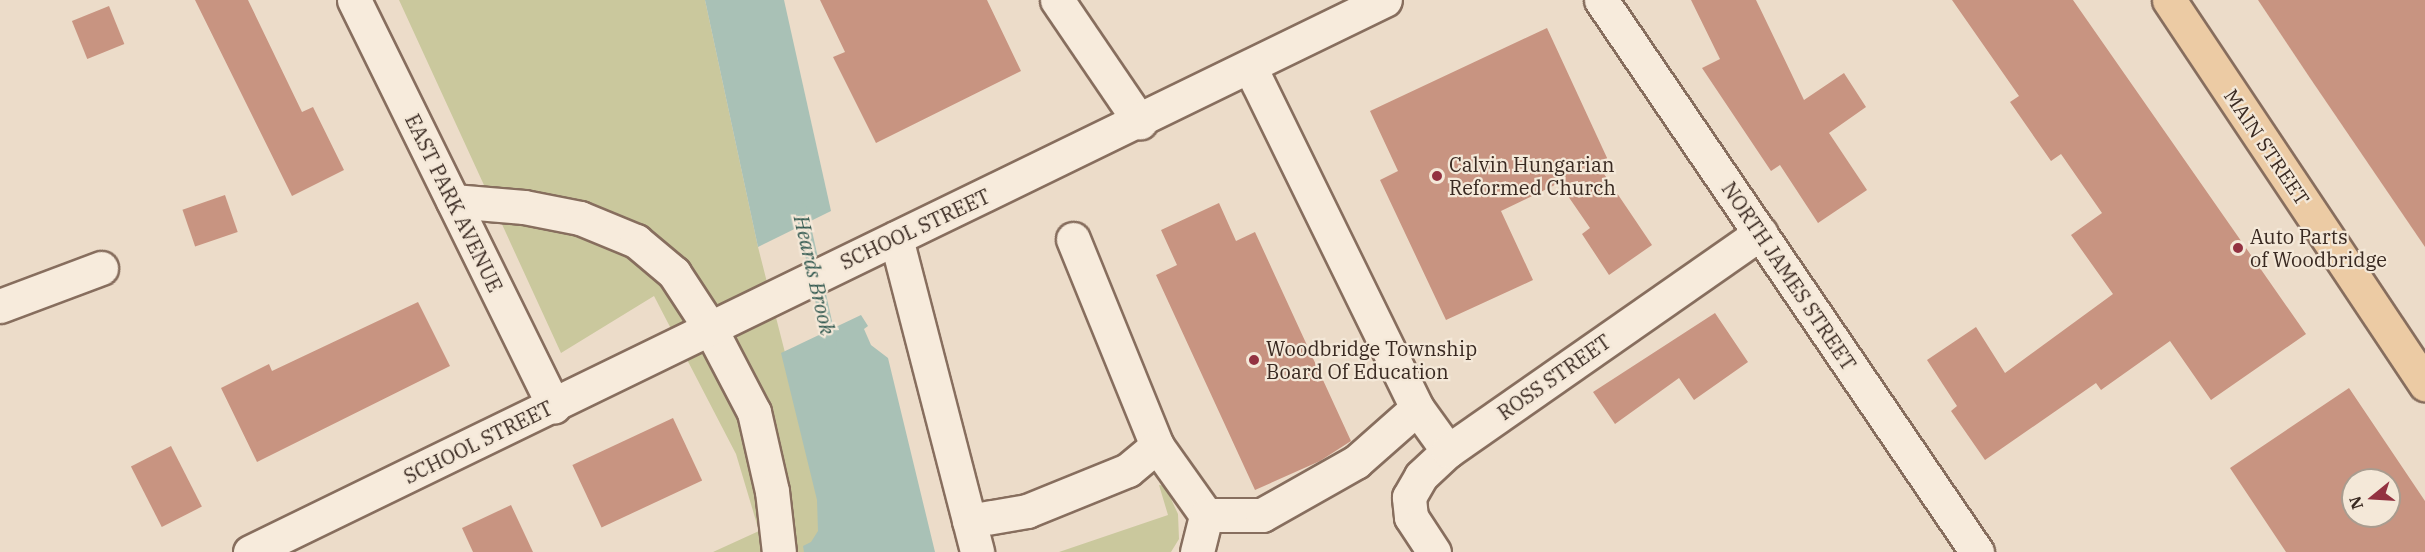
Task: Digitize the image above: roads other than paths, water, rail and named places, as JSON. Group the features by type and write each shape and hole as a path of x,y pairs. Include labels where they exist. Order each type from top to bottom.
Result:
{"main road":[{"name":"MAIN STREET","path":"2169,0 2425,384"}],"street":[{"name":"EAST PARK AVENUE","path":"354,0 554,406"},
{"path":"1057,0 1140,122"},
{"name":"SCHOOL STREET","path":"250,552 554,406 771,297 1140,122 1385,0"},
{"name":"NORTH JAMES STREET","path":"1601,0 1977,552"},
{"path":"1250,67 1417,408 1448,451"},
{"path":"453,201 524,207 580,218 636,241 674,273 710,328 754,412 772,491 779,552"},
{"name":"ROSS STREET","path":"1434,552 1410,517 1409,497 1421,476 1448,451 1761,233"},
{"path":"896,238 973,537 1027,511 1128,470 1157,446"},
{"path":"1073,239 1157,446 1206,515 1197,552"},
{"path":"0,306 101,268"},
{"path":"1206,515 1262,515 1356,462 1417,408"}],"waterway":[{"name":"Heards Brook","path":"801,209 831,344"}],"place":[{"name":"Calvin Hungarian Reformed Church","path":"1437,176"},
{"name":"Auto Parts of Woodbridge","path":"2238,248"},
{"name":"Woodbridge Township Board Of Education","path":"1254,360"}]}
